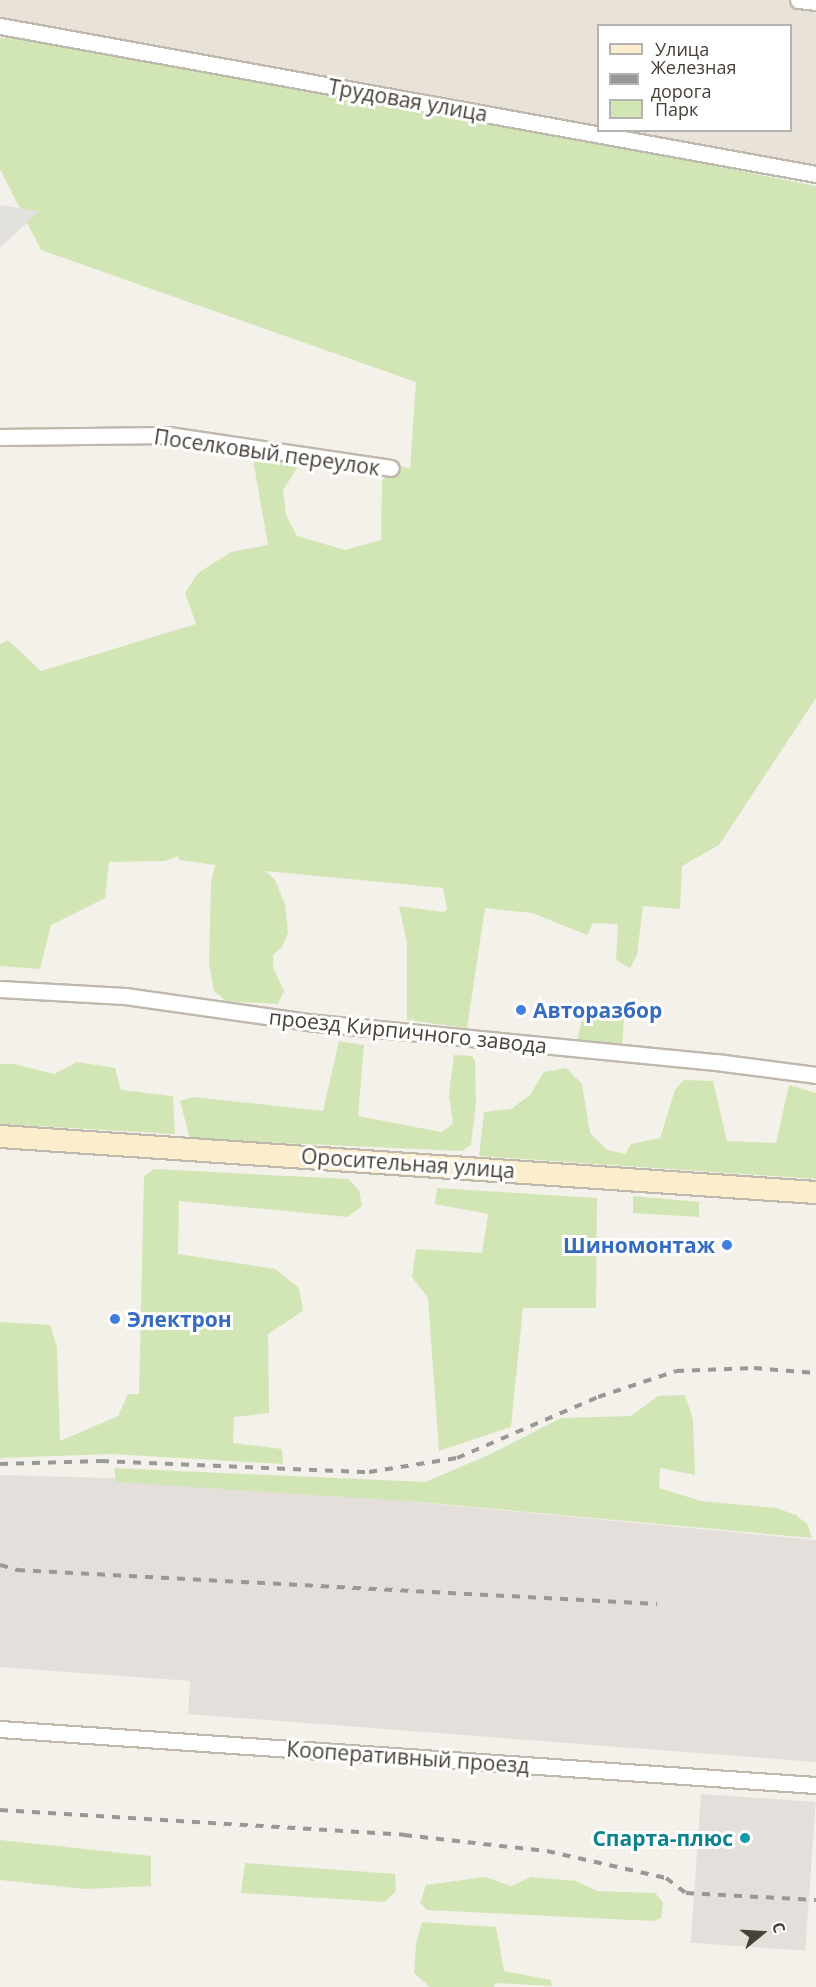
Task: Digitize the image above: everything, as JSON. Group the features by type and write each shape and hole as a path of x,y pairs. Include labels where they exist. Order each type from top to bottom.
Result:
{"main road":[{"name":"Оросительная улица","path":"0,1136 816,1192"}],"street":[{"path":"798,0 816,2"},
{"name":"Трудовая улица","path":"0,26 816,174"},
{"name":"Поселковый переулок","path":"0,437 168,435 391,468"},
{"name":"проезд Кирпичного завода","path":"0,988 125,996 308,1022 716,1062 816,1075"},
{"name":"Кооперативный проезд","path":"0,1730 816,1785"}],"shaded area":[{"path":"0,0 816,0 816,179 0,21"},
{"path":"0,205 39,211 0,248"},
{"path":"0,1475 183,1480 816,1540 816,1762 188,1714 190,1681 0,1667"},
{"name":"Спарта-плюс","path":"701,1794 816,1802 805,1951 691,1943"}],"green space":[{"path":"0,38 78,40 816,186 816,698 719,845 682,866 680,909 643,906 637,955 630,968 616,960 618,924 593,923 587,935 532,913 485,908 467,1028 407,1020 407,943 399,906 443,912 447,910 443,888 266,871 275,880 285,904 288,933 282,947 273,955 273,967 284,991 278,1004 226,1001 214,991 209,963 211,883 215,865 179,860 178,856 165,861 109,862 105,898 51,925 40,969 0,966 0,644 8,640 41,671 196,624 185,593 198,573 231,552 268,545 253,459 301,462 283,490 286,515 297,536 345,550 381,540 382,480 401,466 410,469 416,382 41,250 0,169"},
{"path":"625,1004 622,1045 577,1041 585,1006"},
{"path":"339,1041 364,1045 358,1116 441,1132 453,1124 449,1095 454,1055 472,1056 475,1061 476,1102 471,1145 462,1151 190,1139 180,1101 193,1097 323,1111"},
{"path":"77,1062 115,1068 121,1090 173,1096 175,1134 0,1124 0,1064 14,1064 54,1074"},
{"path":"566,1068 582,1084 590,1133 607,1150 625,1154 631,1144 660,1138 675,1090 684,1080 713,1081 727,1141 776,1143 789,1085 816,1093 816,1179 479,1156 484,1112 511,1109 530,1095 544,1072"},
{"path":"154,1169 348,1179 359,1190 362,1206 348,1217 179,1201 178,1254 275,1269 299,1288 303,1311 268,1334 269,1413 234,1417 233,1443 282,1449 283,1464 111,1454 0,1458 0,1322 50,1325 57,1347 60,1441 118,1416 128,1394 139,1394 144,1176"},
{"path":"437,1188 597,1198 596,1308 523,1308 511,1427 439,1451 428,1298 412,1277 416,1249 482,1253 488,1214 435,1204"},
{"path":"633,1196 699,1202 699,1217 633,1213"},
{"path":"685,1395 693,1419 695,1475 660,1468 659,1488 701,1501 776,1508 796,1515 808,1525 812,1538 419,1502 116,1482 114,1468 425,1482 491,1454 561,1418 631,1416 658,1396"},
{"path":"0,1840 151,1856 151,1886 85,1889 0,1880"},
{"path":"245,1863 395,1874 396,1891 385,1902 241,1893"},
{"path":"485,1877 511,1886 531,1877 576,1881 597,1891 655,1893 663,1902 661,1918 653,1921 427,1910 420,1903 426,1885"},
{"path":"422,1922 496,1927 504,1971 551,1980 552,1986 495,1983 494,1987 430,1987 414,1973 416,1944"}],"railway":[{"path":"0,1464 101,1461 369,1472 457,1458 598,1397 676,1371 754,1368 816,1373"},
{"path":"0,1565 17,1570 657,1604"},
{"path":"0,1810 404,1835 547,1851 666,1878 686,1893 816,1900"}],"place":[{"name":"Авторазбор","path":"521,1010"},
{"name":"Шиномонтаж","path":"727,1245"},
{"name":"Электрон","path":"115,1319"},
{"name":"Спарта-плюс","path":"745,1838"}]}
